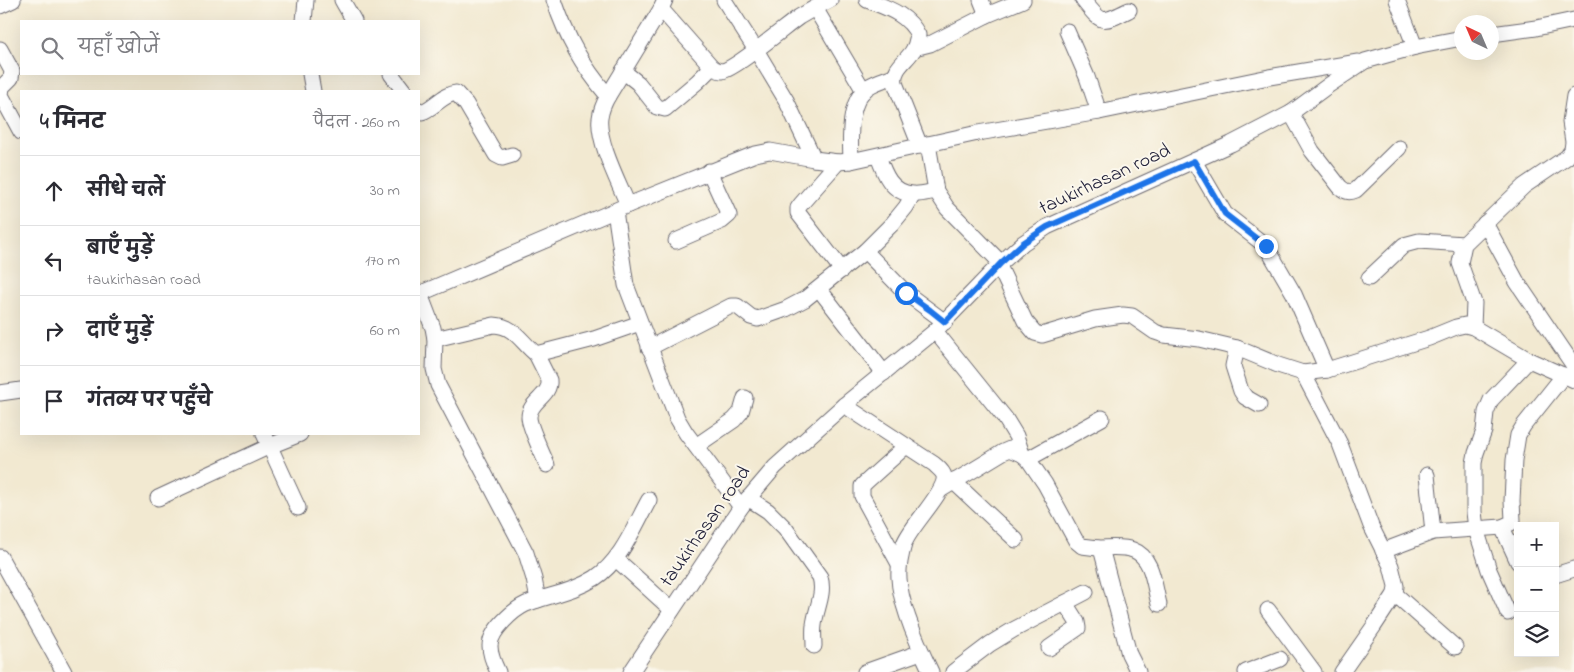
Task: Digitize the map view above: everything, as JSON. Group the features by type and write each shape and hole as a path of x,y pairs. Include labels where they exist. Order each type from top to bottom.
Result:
{"street":[{"path":"0,6 13,0"},
{"path":"304,20 306,0"},
{"path":"342,0 353,20"},
{"path":"554,0 578,56 592,78 608,96"},
{"path":"724,0 786,100 814,159"},
{"path":"814,646 814,625 822,592 820,576 785,528 768,512 745,502 696,446 677,418 626,284 621,208 600,130 600,118 608,96 663,5 712,67 722,71 756,50 801,16 830,0"},
{"path":"842,270 798,213 798,208 845,161 856,102 864,90 870,85 894,76 914,48 918,35 914,26 902,15 867,0"},
{"path":"982,0 988,15"},
{"path":"914,48 930,44 1023,0"},
{"path":"1083,0 1096,16 1104,20 1110,20 1129,10"},
{"path":"1400,1 1415,47"},
{"path":"815,8 864,90"},
{"path":"1499,33 1574,20"},
{"path":"1067,31 1087,77 1098,112"},
{"name":"taukirhasan road","path":"631,672 745,502 775,467 844,405 940,327 1000,264 1023,243 1047,227 1231,144 1291,113 1365,60 1454,40"},
{"path":"0,49 12,71 11,78 2,87 1,95 20,130"},
{"path":"420,294 621,208 755,154 770,152 814,159 845,161 878,156 978,133 1098,112 1365,60"},
{"path":"623,71 638,83 658,107 666,109 712,67"},
{"path":"310,75 313,90"},
{"path":"392,75 403,90"},
{"path":"894,76 924,145 936,191 947,208 1000,264 1026,321 1035,333 1042,335 1095,319 1123,314 1132,316 1155,332 1164,335 1199,339 1237,348 1303,373 1327,370 1466,325 1473,327 1529,360 1571,374"},
{"path":"420,111 428,110 450,93 456,92 466,104 496,155 502,158 512,155"},
{"path":"1473,327 1474,303 1460,263 1464,244 1524,186 1573,151 1570,122 1574,96"},
{"path":"1291,113 1312,151 1340,188 1345,191 1351,192 1356,190 1399,148"},
{"path":"878,156 886,176 898,190 912,194 936,191"},
{"path":"1194,161 1225,214 1266,246 1294,294 1327,370"},
{"path":"676,241 722,221 729,215 709,172"},
{"path":"650,348 731,306 738,306 751,317 758,319 786,309 805,299 842,270 893,223 906,207 912,194"},
{"path":"1485,223 1516,282 1571,374"},
{"path":"1370,278 1404,245 1419,241 1464,244"},
{"path":"865,250 906,293 930,310 940,327 1006,418 1025,457 1045,484 1076,541 1082,546 1129,549 1141,554 1150,567 1159,604"},
{"path":"819,289 884,373"},
{"path":"420,296 433,328 435,339 434,368 438,386 526,553 538,600"},
{"path":"536,354 594,339 640,323"},
{"path":"435,339 494,325 504,326 518,335 536,354 549,380 549,385 546,392 531,408 529,416 547,464"},
{"path":"1237,348 1233,366 1241,391 1245,397 1259,405"},
{"path":"1508,613 1489,570 1476,529 1474,463 1484,431 1486,412 1492,400 1529,360"},
{"path":"1303,373 1340,444 1371,526 1395,578 1394,594 1342,672"},
{"path":"1383,551 1433,532 1502,527 1511,523 1513,520 1514,460 1518,435 1524,425 1571,374"},
{"path":"0,393 20,390"},
{"path":"696,446 734,420 741,412 745,398"},
{"path":"844,405 934,464 942,472 948,485 1016,540"},
{"path":"1025,457 1102,418"},
{"path":"158,498 267,440 294,435"},
{"path":"267,440 298,508"},
{"path":"899,564 862,496 862,486 906,446"},
{"path":"931,672 921,652 903,600 899,578 899,564 905,542 915,524 948,485 1010,449 1025,457"},
{"path":"1427,475 1433,532"},
{"path":"498,672 493,661 490,646 496,630 517,609 526,604 568,591 595,578 616,559 650,500"},
{"path":"1502,527 1514,553"},
{"path":"1098,548 1102,552 1129,654 1138,672"},
{"path":"0,557 64,672"},
{"path":"616,559 672,610"},
{"path":"1559,574 1574,569"},
{"path":"953,672 990,644 1013,630 1086,592"},
{"path":"1394,594 1455,647"},
{"path":"1049,648 1078,628 1077,622 1065,603"},
{"path":"1268,610 1314,672"},
{"path":"865,672 921,652"},
{"path":"1246,672 1280,659"}],"route":[{"path":"906,293 945,322 1001,263 1023,243 1047,227 1194,161 1225,214 1266,246"}]}
